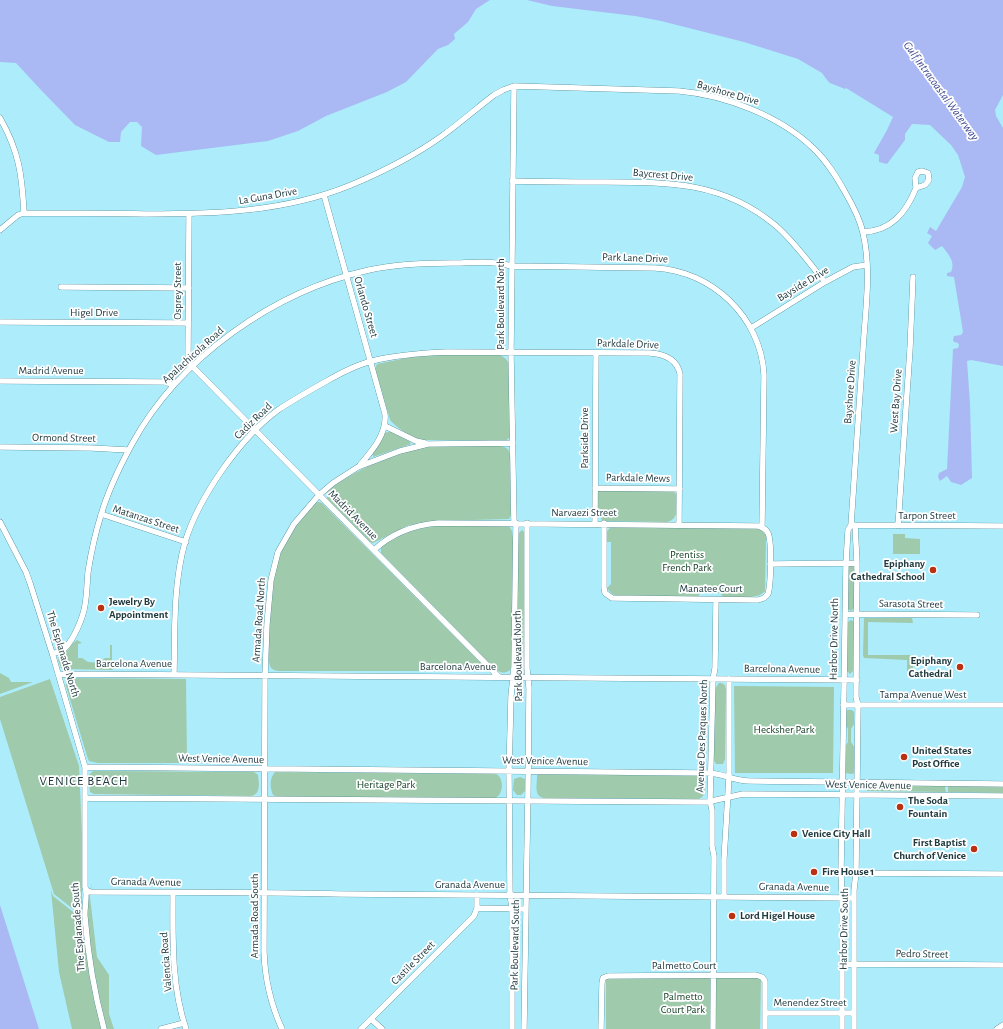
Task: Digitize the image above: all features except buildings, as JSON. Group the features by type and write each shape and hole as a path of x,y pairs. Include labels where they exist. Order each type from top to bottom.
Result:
{"street":[{"name":"Park Boulevard North","path":"509,801 511,696 514,667 515,523 512,443 511,266 514,86"},
{"name":"La Guna Drive","path":"24,213 223,213 265,208 324,195 351,185 421,149 441,136 494,95 514,86"},
{"name":"Bayshore Drive","path":"514,86 686,92 723,100 768,117 796,134 813,148 822,158 834,173 849,198 863,232 867,265 866,312 854,486"},
{"path":"0,118 11,139 19,162 24,213 18,215 0,230"},
{"name":"Baycrest Drive","path":"512,181 659,182 685,185 712,191 751,208 775,225 791,241 825,282"},
{"path":"863,232 876,231 893,222 906,208 916,188"},
{"name":"Orlando Street","path":"324,195 385,414 385,426"},
{"name":"Osprey Street","path":"189,214 188,358 192,367"},
{"name":"Apalachicola Road","path":"53,654 68,645 84,612 92,550 101,514 128,450 145,421 173,385 225,338 251,320 303,293 347,276 379,268 421,264 499,263 511,266"},
{"name":"Bayside Drive","path":"751,328 825,282 855,266 867,265"},
{"name":"Park Lane Drive","path":"511,266 655,268 681,272 694,276 721,293 738,310 751,328 761,352 764,369 762,527"},
{"name":"West Bay Drive","path":"898,526 910,349 913,277"},
{"path":"61,287 189,288"},
{"name":"Higel Drive","path":"0,322 188,323"},
{"name":"Parkdale Drive","path":"511,352 656,353 668,357 677,366 680,377 679,524"},
{"name":"Cadiz Road","path":"174,675 175,604 178,575 186,542 200,507 215,481 236,452 256,430 277,411 304,394 344,372 371,361 431,353 511,352"},
{"name":"Parkside Drive","path":"595,523 596,353"},
{"name":"Madrid Avenue","path":"192,367 499,677"},
{"name":"Madrid Avenue","path":"0,381 165,382 173,385"},
{"path":"358,467 374,446 385,426 416,441 428,444"},
{"name":"Armada Road North","path":"265,800 268,610 275,560 288,534 319,495 337,480 358,467 400,451 428,444 512,443"},
{"name":"Ormond Street","path":"0,447 128,450"},
{"name":"Harbor Drive North","path":"854,486 853,525 857,563 857,782"},
{"name":"Parkdale Mews","path":"595,488 680,489"},
{"name":"Matanzas Street","path":"101,514 186,542"},
{"name":"The Esplanade North","path":"0,522 28,576 53,654 85,767 86,798"},
{"name":"Narvaezi Street","path":"374,550 384,541 398,533 425,524 444,522 754,525 762,527"},
{"name":"Park Boulevard North","path":"528,523 528,789"},
{"name":"Manatee Court","path":"604,523 604,588 605,593 609,597 616,599 758,600 764,598 769,591 770,564"},
{"name":"Harbor Drive North","path":"842,795 842,705 846,563 848,530 853,525"},
{"name":"Tarpon Street","path":"853,525 1003,526"},
{"path":"762,527 769,537 770,564 857,563"},
{"name":"Avenue Des Parques North","path":"713,1029 714,896 710,773 713,678 715,668 716,600"},
{"name":"Sarasota Street","path":"845,614 977,615"},
{"name":"Barcelona Avenue","path":"58,674 856,680"},
{"path":"724,896 724,859 729,777 729,679"},
{"name":"Tampa Avenue West","path":"842,705 1003,705"},
{"name":"West Venice Avenue","path":"85,767 710,773 721,774 749,781 1003,784"},
{"name":"Harbor Drive South","path":"854,1029 854,898 856,873 857,782"},
{"name":"Park Boulevard South","path":"524,1029 528,789"},
{"name":"West Venice Avenue","path":"86,798 695,802 710,801 743,794 1003,796"},
{"name":"Harbor Drive South","path":"842,795 842,1029"},
{"name":"The Esplanade South","path":"86,798 86,890 84,908 91,972 104,1029"},
{"name":"Armada Road South","path":"265,800 265,972 272,1003 282,1029"},
{"name":"Park Boulevard South","path":"509,801 510,895 512,908 512,1029"},
{"path":"841,873 1003,874"},
{"name":"Granada Avenue","path":"86,890 90,892 173,893 477,894 854,898"},
{"name":"Valencia Road","path":"173,893 174,968 178,996 185,1026"},
{"path":"477,894 477,908 525,908"},
{"name":"Castile Street","path":"361,1029 474,916 477,908"},
{"name":"Pedro Street","path":"842,964 1003,965"},
{"name":"Palmetto Court","path":"601,1029 602,983 605,977 756,975 762,977 765,981 765,1029"},
{"name":"Menendez Street","path":"766,1013 854,1013"},
{"path":"371,1019 382,1029"},
{"path":"998,1029 1003,1025"},
{"path":"161,1029 185,1026"}],"green space":[{"path":"457,354 496,354 506,359 509,365 510,436 505,441 421,440 404,432 390,420 375,369 377,364 411,357"},
{"path":"388,432 409,441 411,444 373,457 373,453 385,433"},
{"path":"432,446 500,446 508,449 510,457 511,515 509,519 430,521 407,526 373,543 370,542 327,499 328,490 352,474 391,457"},
{"path":"598,491 673,491 677,495 676,515 667,522 603,521 598,515"},
{"path":"315,503 322,503 484,666 486,669 485,671 278,671 271,668 268,654 270,611 271,591 276,564 282,549 295,528"},
{"path":"436,526 509,526 512,531 512,666 510,670 506,672 495,669 381,553 381,548 383,545 395,538 415,530"},
{"name":"Prentiss French Park","path":"611,527 758,528 763,531 766,536 765,591 762,594 752,597 724,597 721,593 700,593 698,597 617,596 612,594 607,588 611,584 611,542 607,542 606,532"},
{"path":"522,530 525,533 523,665 520,668 517,666 518,534"},
{"path":"893,534 905,534 905,538 920,539 920,554 893,554"},
{"path":"849,565 853,565 854,568 854,608 851,611 848,609"},
{"path":"864,618 912,618 913,623 868,622 868,655 913,655 913,672 907,672 907,660 864,658"},
{"path":"851,620 854,623 853,671 850,674 847,671 848,622"},
{"path":"77,640 82,643 78,644 78,658 82,658 88,662 99,663 105,658 110,658 110,645 112,645 112,662 116,663 116,667 112,670 61,668 58,660 59,657"},
{"path":"0,673 9,678 11,682 33,682 0,694"},
{"path":"71,678 186,679 187,762 98,763 89,761 66,686 67,680"},
{"name":"VENICE BEACH","path":"50,679 79,766 82,836 82,916 54,894 0,719 0,697"},
{"path":"719,683 725,685 726,690 725,759 723,764 716,764 713,759 715,689"},
{"name":"Hecksher Park","path":"734,686 834,687 833,773 735,773"},
{"path":"852,710 854,712 854,724 851,729 851,742 854,747 854,773 852,774 845,773 845,747 848,742 848,729 845,724 846,711"},
{"path":"93,771 254,772 258,775 259,788 254,795 251,796 94,794 90,792 89,775"},
{"name":"Heritage Park","path":"275,772 496,774 502,782 502,786 500,793 495,798 278,797 273,795 271,786 271,780"},
{"path":"537,775 701,776 705,781 705,789 703,796 699,799 543,798 538,795 537,792"},
{"path":"520,777 525,779 525,791 521,795 517,795 513,790 514,779"},
{"path":"867,785 946,786 946,792 867,791"},
{"path":"948,786 1003,786 1003,793 948,792"},
{"path":"92,883 90,897 97,957 109,975 109,1014 114,1029 72,1029 59,972 51,890 53,896 82,919 84,917"},
{"name":"Palmetto Court Park","path":"606,977 761,978 760,1029 606,1029"}],"water":[{"path":"0,0 490,0 476,9 468,22 454,34 455,39 448,45 438,49 406,82 387,92 326,116 298,131 268,141 156,155 141,146 142,127 137,122 130,122 121,132 120,142 109,142 75,125 16,63 0,62"},
{"name":"Gulf Intracoastal Waterway","path":"527,0 1003,0 1003,95 995,110 996,116 1003,128 1003,366 971,360 967,361 972,478 961,485 951,482 947,476 940,481 938,477 939,473 947,469 953,349 958,348 959,345 953,340 954,336 961,335 963,332 954,277 947,276 947,273 951,272 953,265 952,261 942,246 935,250 928,243 932,236 927,233 930,227 936,231 962,187 965,177 958,155 951,145 930,125 912,124 905,134 905,140 887,164 879,162 879,155 874,153 893,117 846,88 845,89 830,83 822,73 798,59 744,42 661,21 635,16 552,6"},
{"path":"0,905 39,1029 0,1029"}],"place":[{"name":"Epiphany Cathedral School","path":"933,570"},
{"name":"Jewelry By Appointment","path":"101,608"},
{"name":"Epiphany Cathedral","path":"960,667"},
{"name":"United States Post Office","path":"904,757"},
{"name":"The Soda Fountain","path":"900,807"},
{"name":"Venice City Hall","path":"794,834"},
{"name":"First Baptist Church of Venice","path":"974,849"},
{"name":"Fire House 1","path":"814,872"},
{"name":"Lord Higel House","path":"732,916"}],"district":[{"name":"VENICE BEACH","path":"84,781"}]}
